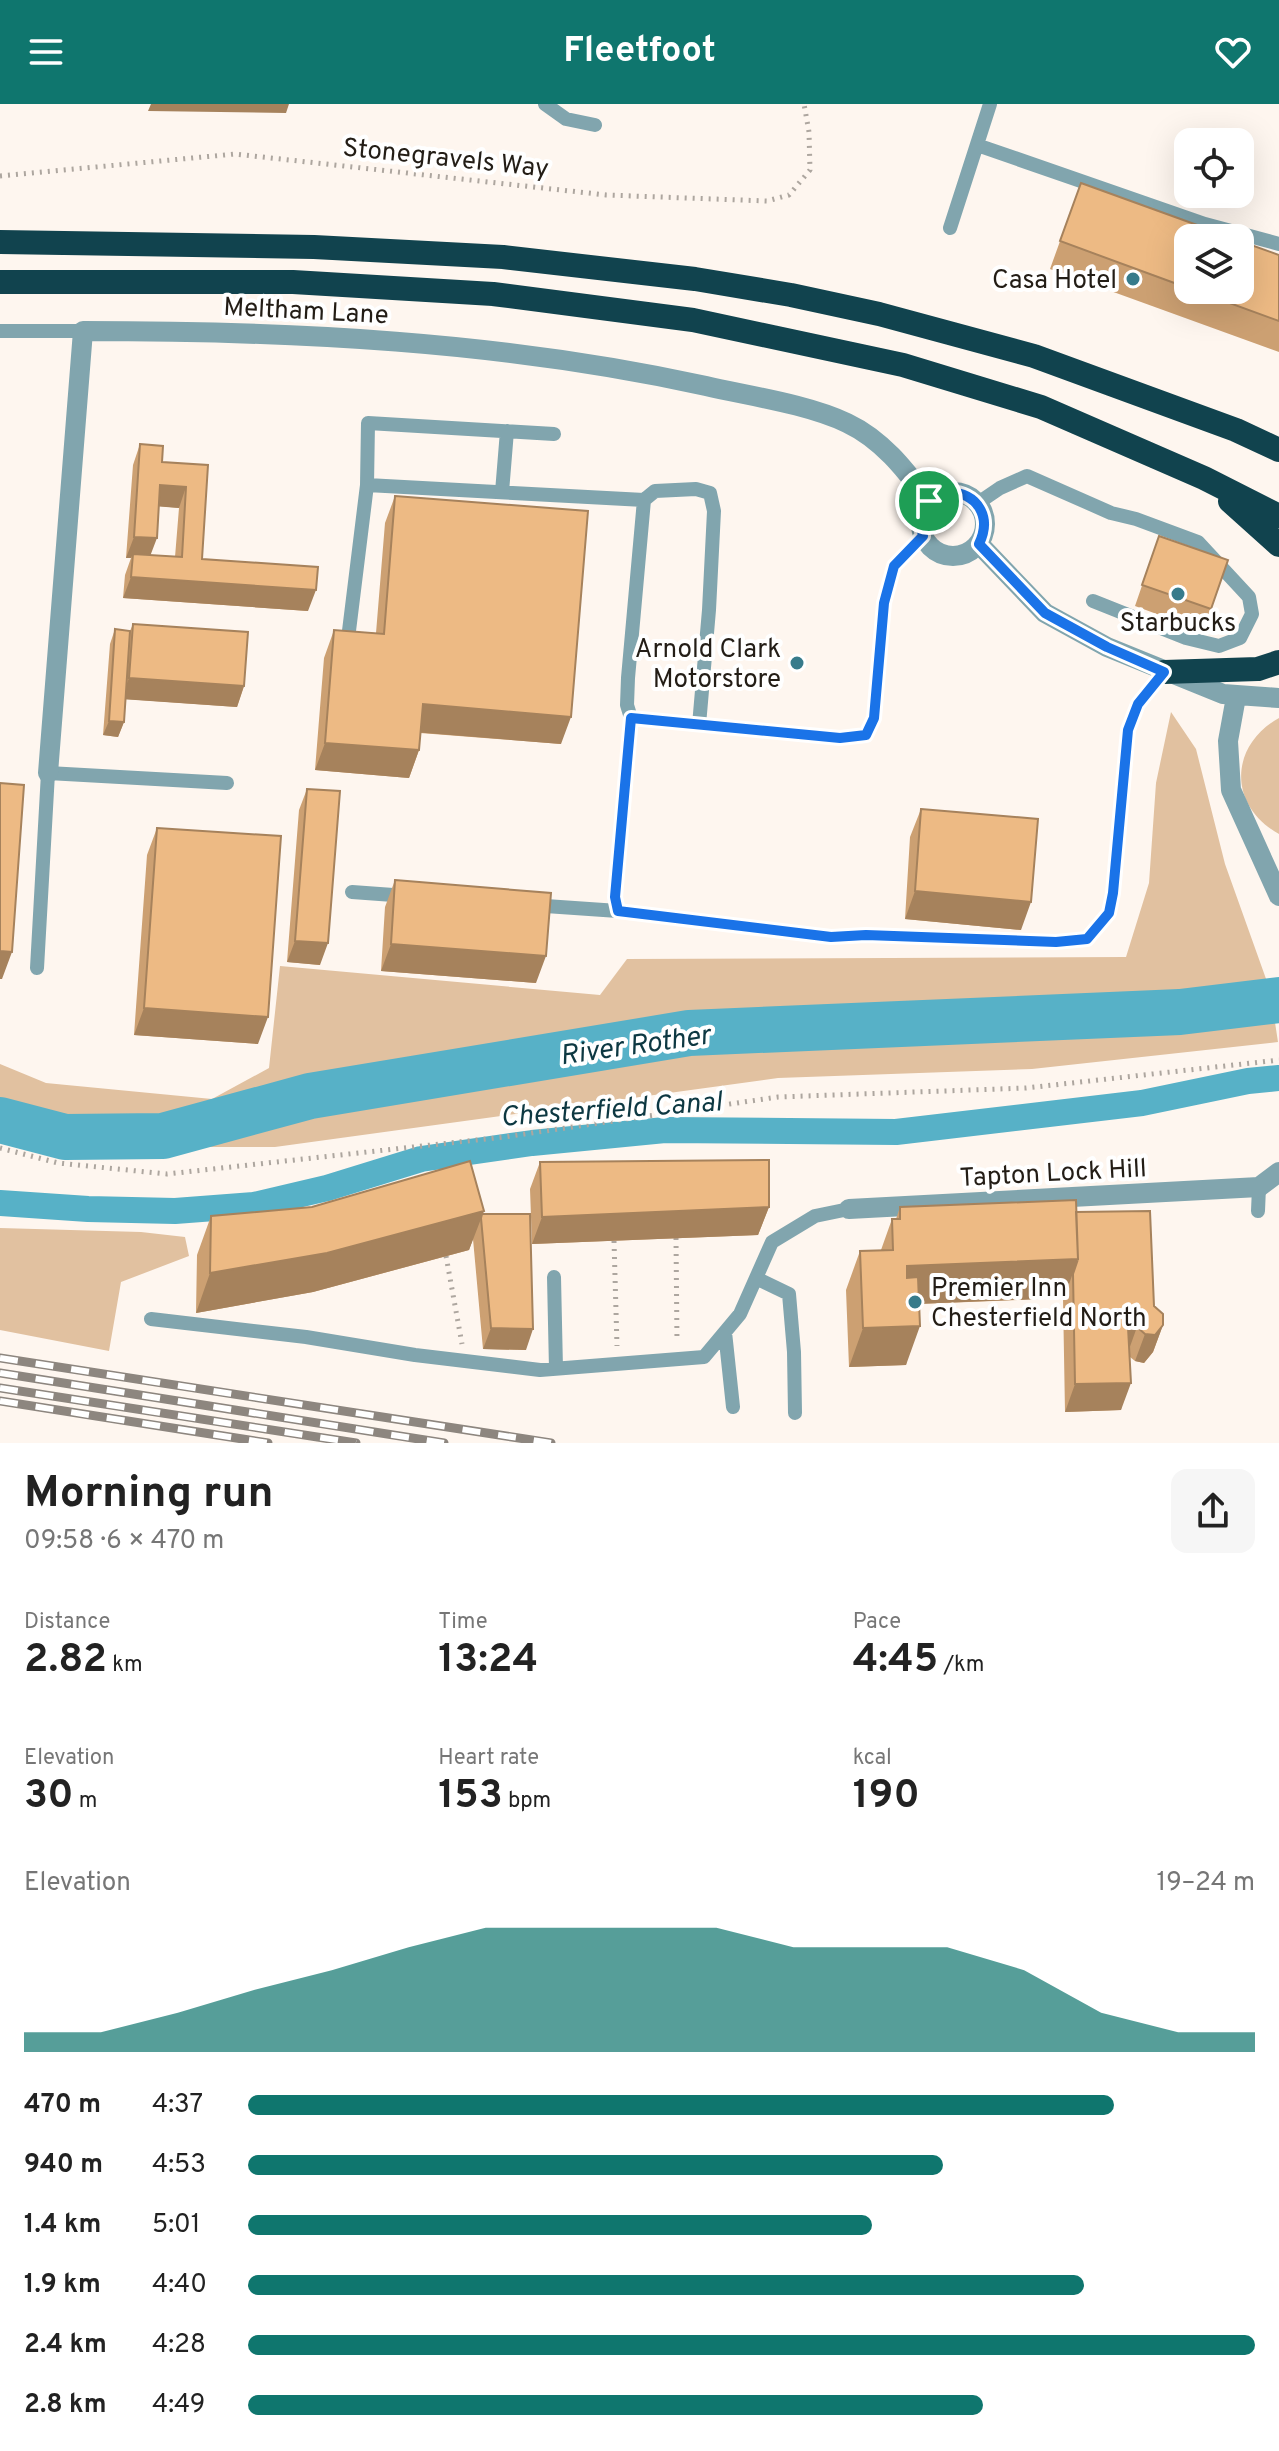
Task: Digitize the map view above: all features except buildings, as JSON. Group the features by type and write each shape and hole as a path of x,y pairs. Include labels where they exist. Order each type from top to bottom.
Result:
{"highway":[{"path":"0,242 329,248 503,257 695,279 879,314 1034,356 1236,430 1279,450"},
{"path":"0,282 293,282 493,294 693,320 903,365 1041,407 1204,478 1279,516"},
{"path":"1204,478 1279,545"},
{"path":"1164,672 1258,669 1279,662"}],"street":[{"name":"Meltham Lane","path":"83,331 344,336 479,349 639,371 796,406 847,423 893,455 929,501"},
{"path":"48,773 83,331"},
{"path":"948,492 969,496 978,503 985,523 979,544 963,555 944,555 935,551 923,536 921,518 929,501 948,492"},
{"path":"979,544 1045,613 1107,647 1164,672 1236,697 1279,698"},
{"path":"1236,697 1228,741 1231,790 1279,896"},
{"path":"1259,1187 1279,1172"},
{"name":"Tapton Lock Hill","path":"849,1209 1259,1187"}],"lane":[{"path":"545,104 566,119 595,125"},
{"path":"950,228 990,104"},
{"path":"977,145 1205,224 1279,244"},
{"path":"0,331 83,331"},
{"path":"346,651 367,485 368,423 554,434"},
{"path":"502,492 507,431"},
{"path":"978,503 1000,488 1027,476 1111,513 1198,542 1249,597 1252,614 1240,638 1219,646 1186,638 1093,601"},
{"path":"367,485 644,500 655,491 696,489 710,493 714,511 699,725"},
{"path":"618,911 615,897 631,718 627,705 628,678 644,500"},
{"path":"631,718 840,738 866,735 874,718 884,603 894,566 923,536"},
{"path":"509,903 618,911 831,937 866,935 1056,942 1087,939 1109,913 1113,893 1128,730 1138,704 1164,672"},
{"path":"37,968 48,773 227,783"},
{"path":"352,892 415,897"},
{"path":"1258,1211 1259,1187"},
{"path":"151,1319 540,1370 704,1357 740,1314 772,1242 815,1216 849,1209"},
{"path":"554,1277 556,1369"},
{"path":"756,1278 789,1294 795,1413"},
{"path":"725,1332 733,1407"}],"path":[{"name":"Stonegravels Way","path":"0,175 235,154 606,195 767,201 789,195 810,170 809,132 804,104"},
{"path":"0,1148 58,1163 167,1174 504,1137 778,1097 1026,1088 1279,1060"},
{"path":"676,1238 677,1359"},
{"path":"614,1241 618,1363"},
{"path":"446,1256 466,1361"}],"shaded area":[{"path":"1171,712 1196,749 1225,864 1270,990 1278,1042 1032,1069 778,1078 275,1147 69,1147 0,1130 0,1064 46,1083 212,1099 269,1068 280,966 600,995 627,959 1126,957 1149,883 1156,783"},
{"path":"1279,718 1279,834 1262,822 1250,808 1243,792 1241,776 1251,744"},
{"path":"0,1228 141,1232 185,1237 189,1256 121,1282 109,1351 0,1330"}],"waterway":[{"name":"River Rother","path":"0,1120 65,1137 163,1136 310,1096 689,1033 1180,1012 1279,1000"},
{"name":"Chesterfield Canal","path":"0,1203 175,1211 254,1205 327,1188 421,1159 532,1143 665,1130 896,1132 1142,1103 1248,1081 1279,1078"}],"railway":[{"path":"0,1358 551,1443"},
{"path":"0,1373 444,1443"},
{"path":"0,1388 356,1443"},
{"path":"0,1401 268,1443"}],"place":[{"name":"Casa Hotel","path":"1133,279"},
{"name":"Starbucks","path":"1178,594"},
{"name":"Arnold Clark Motorstore","path":"797,663"},
{"name":"Premier Inn Chesterfield North","path":"915,1302"}],"route":[{"path":"948,492 969,496 978,503 983,513 985,523 979,544 1045,613 1107,647 1164,672 1138,704 1128,730 1109,913 1087,939 1056,942 866,935 831,937 618,911 615,897 631,718 840,738 866,735 874,718 879,682 884,603 894,566 923,536 921,518 929,501 948,492"}]}
